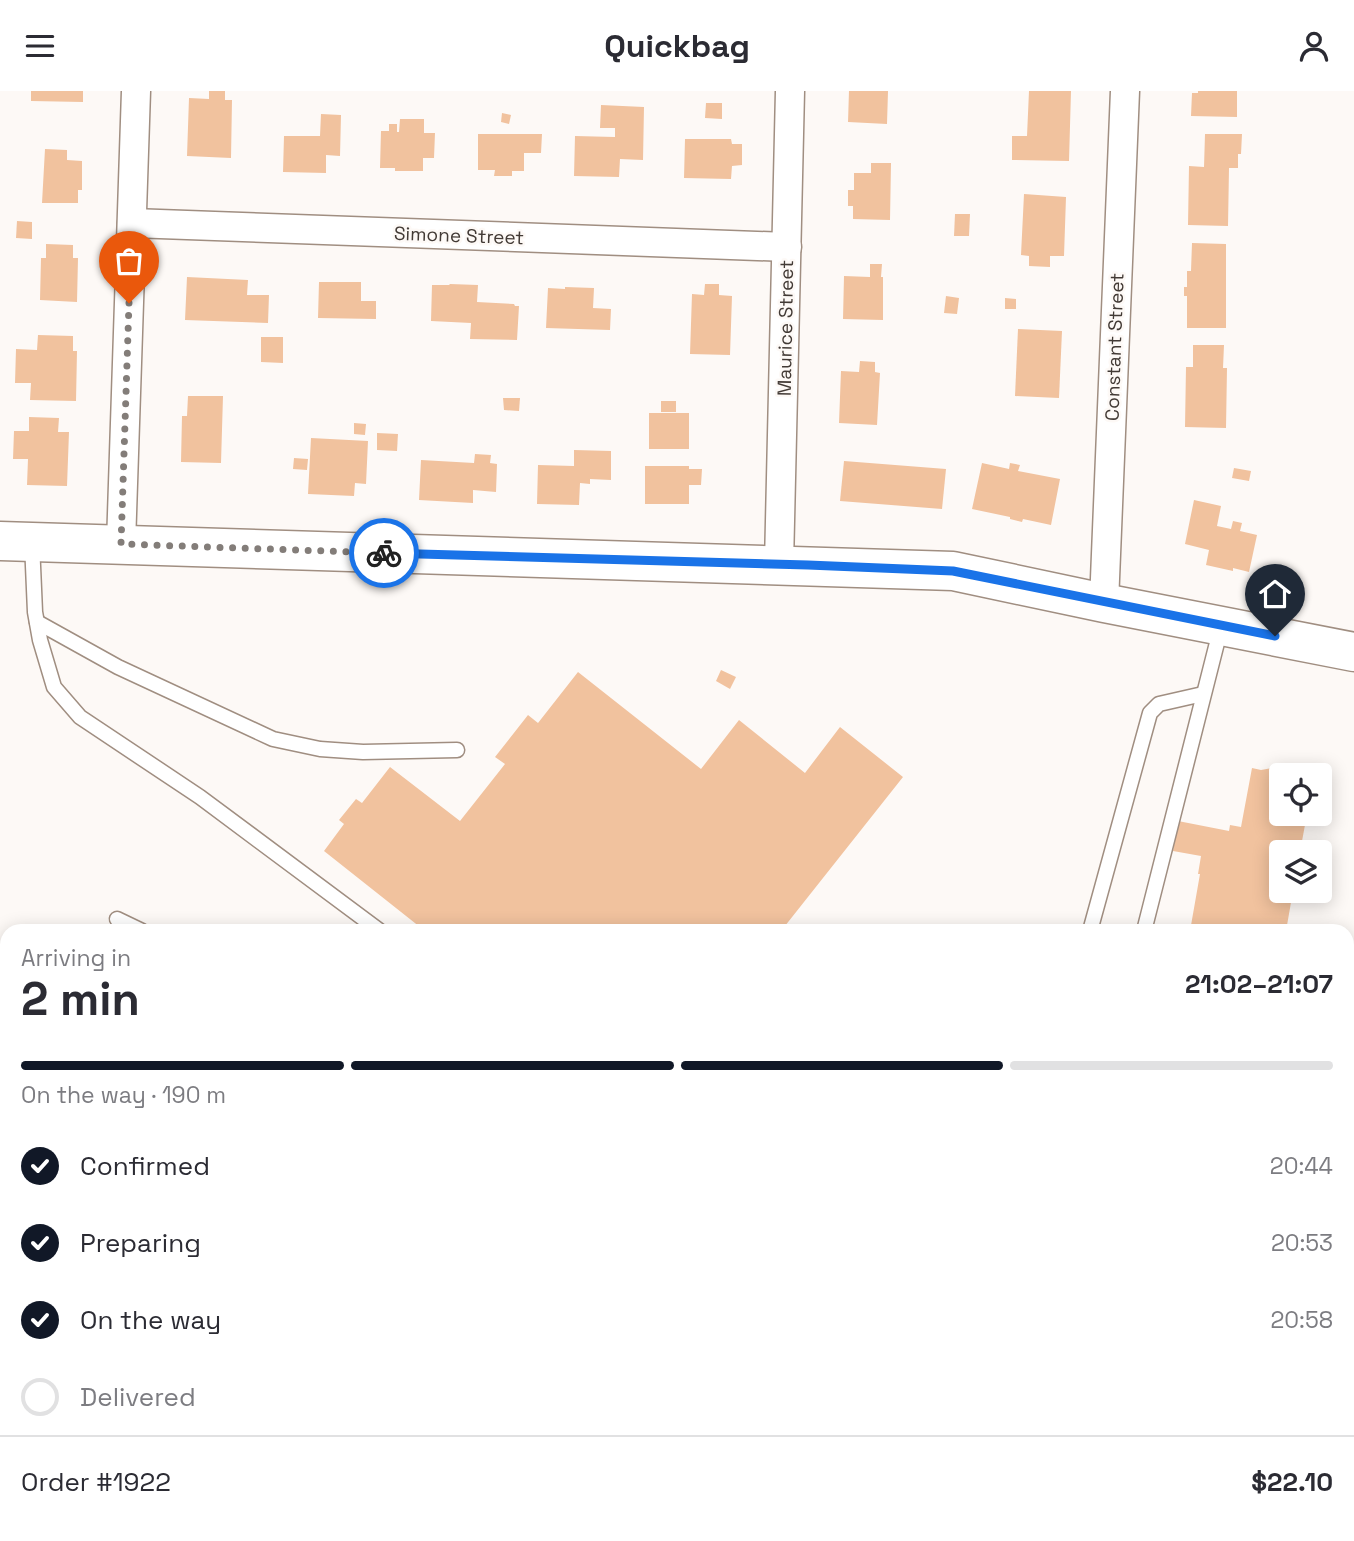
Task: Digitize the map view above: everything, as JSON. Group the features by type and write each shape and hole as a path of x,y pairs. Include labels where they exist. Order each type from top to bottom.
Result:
{"street":[{"path":"121,544 136,91"},
{"name":"Maurice Street","path":"779,564 790,91"},
{"name":"Constant Street","path":"1104,603 1125,91"},
{"name":"Simone Street","path":"132,223 787,247"},
{"path":"16,542 953,571 1354,652"}],"lane":[{"path":"16,542 54,687 80,717 200,797 371,924"},
{"path":"37,622 118,667 273,739 320,749 363,752 457,750"},
{"path":"1146,924 1222,626"},
{"path":"1092,924 1150,713 1159,704 1203,694"},
{"path":"117,919 127,924"}],"building":[{"path":"31,91 83,91 83,102 31,101"},
{"path":"209,91 225,91 225,100 232,100 231,158 187,156 189,98 209,99"},
{"path":"849,91 888,91 887,124 848,122"},
{"path":"1029,91 1071,91 1069,161 1012,160 1012,136 1027,136"},
{"path":"1237,91 1237,117 1191,116 1192,93"},
{"path":"706,103 722,103 722,119 705,118"},
{"path":"601,105 644,107 643,160 620,159 619,177 574,176 575,136 615,137 615,128 600,128"},
{"path":"502,113 511,115 509,124 501,122"},
{"path":"321,114 341,115 340,156 326,155 326,173 283,172 284,136 320,136"},
{"path":"400,119 424,119 424,133 435,133 434,158 423,158 423,171 380,168 381,131 389,131 389,124 397,124 399,132"},
{"path":"478,134 542,134 541,153 524,153 524,171 512,171 512,176 494,176 495,170 478,170"},
{"path":"1205,134 1242,134 1238,168 1229,168 1228,226 1188,225 1189,166 1204,167"},
{"path":"685,139 731,139 732,144 742,144 742,165 732,166 731,179 684,178"},
{"path":"45,149 67,150 67,160 82,161 82,190 78,190 78,203 42,203"},
{"path":"871,163 891,163 890,220 853,219 853,206 848,206 848,190 854,190 854,173 871,173"},
{"path":"1024,194 1066,197 1064,256 1050,256 1050,267 1029,266 1029,256 1021,255"},
{"path":"955,214 970,214 969,236 954,236"},
{"path":"17,221 32,222 32,239 16,238"},
{"path":"1192,243 1226,244 1226,328 1187,328 1187,296 1184,296 1184,287 1187,287 1187,271 1191,271"},
{"path":"46,244 73,245 73,258 78,258 77,302 40,300 41,258 46,258"},
{"path":"870,264 882,264 883,320 843,319 844,276 870,277"},
{"path":"187,277 248,280 247,295 269,295 268,323 185,320"},
{"path":"319,282 361,282 361,301 376,301 376,319 318,318"},
{"path":"705,284 719,284 719,295 732,296 730,355 690,354 692,294 704,295"},
{"path":"432,285 478,285 477,302 519,306 517,340 470,339 471,323 431,321"},
{"path":"548,288 594,288 593,308 611,309 610,330 546,328"},
{"path":"946,296 959,298 957,314 944,313"},
{"path":"1005,298 1016,299 1016,309 1005,309"},
{"path":"1018,329 1062,331 1059,398 1015,396"},
{"path":"38,335 73,336 73,351 77,351 76,401 30,400 31,383 15,383 16,349 37,350"},
{"path":"261,337 283,337 283,363 261,362"},
{"path":"1193,345 1224,345 1223,368 1227,368 1226,428 1185,427 1186,367 1193,367"},
{"path":"860,361 875,362 875,372 880,373 877,425 839,423 841,371 859,372"},
{"path":"188,396 223,396 221,463 181,462 182,416 187,416"},
{"path":"503,398 520,398 519,411 504,410"},
{"path":"661,401 676,401 676,412 661,412"},
{"path":"649,413 689,413 689,449 649,449"},
{"path":"29,417 59,418 58,432 69,432 67,486 27,485 28,459 13,459 14,431 29,431"},
{"path":"354,423 366,424 365,435 354,434"},
{"path":"377,433 398,434 397,451 377,450"},
{"path":"311,438 368,441 366,484 355,483 354,496 308,494"},
{"path":"574,450 611,451 611,480 590,479 590,484 580,483 579,505 537,504 538,465 574,466"},
{"path":"475,454 491,455 490,463 497,464 496,492 473,490 473,503 419,500 421,460 474,463"},
{"path":"294,458 308,459 307,470 293,469"},
{"path":"844,461 946,469 942,509 840,501"},
{"path":"982,463 1009,469 1010,463 1020,465 1018,471 1060,479 1051,525 1023,519 1022,522 972,509"},
{"path":"645,466 689,466 689,469 702,469 701,485 689,485 689,504 645,504"},
{"path":"1234,468 1251,471 1249,481 1232,478"},
{"path":"1194,500 1221,506 1217,526 1231,529 1233,521 1242,523 1240,531 1257,535 1249,572 1206,565 1209,550 1185,544"},
{"path":"721,670 736,677 730,689 716,681"},
{"path":"578,672 701,769 739,720 805,773 840,727 903,777 787,924 416,924 324,851 344,824 339,820 356,799 362,803 390,767 460,821 505,764 495,757 528,715 538,723"},
{"path":"1252,768 1269,769 1269,826 1305,826 1302,840 1269,840 1269,903 1291,903 1287,924 1191,924 1201,856 1173,851 1178,821 1229,831 1230,825 1241,827"}],"way so far":[{"path":"129,303 121,544 384,553"}],"route":[{"path":"384,553 953,571 1275,636"}]}
